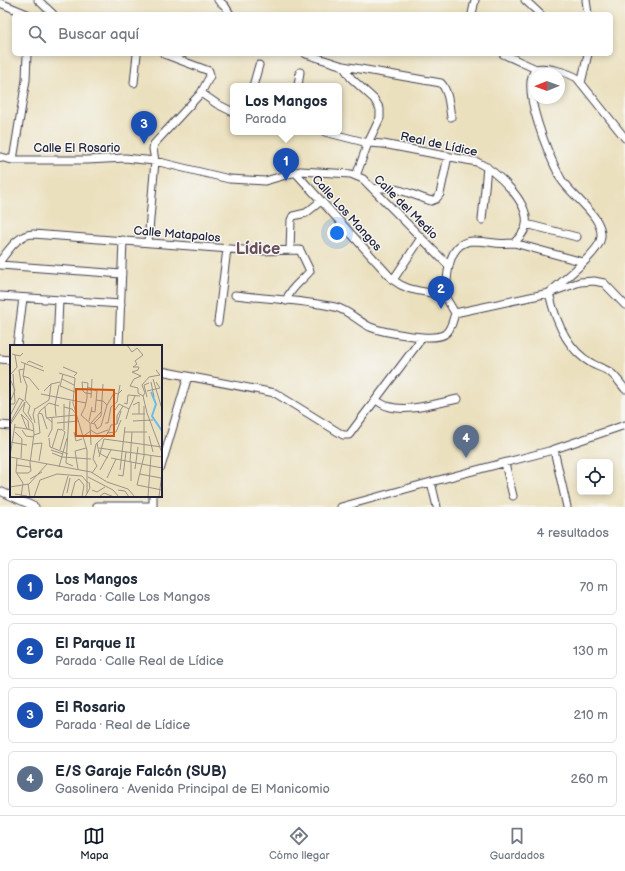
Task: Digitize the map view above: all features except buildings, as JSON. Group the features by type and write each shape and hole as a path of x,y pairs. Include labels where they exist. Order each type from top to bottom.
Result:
{"street":[{"path":"38,0 51,12"},
{"path":"218,0 225,6 229,12"},
{"path":"472,12 475,0"},
{"path":"525,0 538,12"},
{"path":"586,0 588,12"},
{"path":"0,4 22,12"},
{"path":"12,160 26,80 27,56"},
{"path":"134,83 138,56"},
{"path":"148,242 155,161 153,149 154,144 201,93 210,76 209,71 169,56"},
{"path":"312,56 343,66 441,83 447,94 451,117"},
{"path":"508,56 532,68"},
{"path":"581,83 588,56"},
{"path":"254,83 259,65"},
{"path":"343,66 350,78 374,99 380,109 380,118 368,143 356,176"},
{"path":"298,83 300,72"},
{"path":"565,73 571,75 581,83 625,138"},
{"path":"201,93 230,110"},
{"path":"532,104 534,113 562,179 600,226 601,240 596,249 549,293"},
{"name":"Real de Lídice","path":"337,135 368,143 384,144 477,162 486,166 515,193 523,206 526,224"},
{"path":"373,189 382,187 391,188 431,201 436,199 440,194 448,156"},
{"name":"Calle El Rosario","path":"0,157 12,160 87,160 125,158 155,161"},
{"name":"Calle Los Mangos","path":"155,161 229,179 266,181 295,172 393,280 400,285 418,292 436,293 446,298"},
{"path":"482,220 486,166"},
{"name":"Calle del Medio","path":"295,172 351,174 363,179 449,266"},
{"path":"290,250 291,220 293,216 306,213 321,201"},
{"path":"514,243 524,231 526,224 576,237"},
{"name":"Calle Matapalos","path":"0,263 18,239 28,234 256,251 301,250 311,270 293,288 286,301"},
{"path":"393,280 421,238"},
{"path":"119,345 123,240"},
{"path":"455,312 446,298 447,274 453,253 469,242 514,243 583,262"},
{"path":"218,322 227,249"},
{"path":"0,263 122,274"},
{"path":"455,312 549,293 580,282 604,283 625,305"},
{"path":"549,293 557,320 563,333 571,344 591,363 611,373 625,389"},
{"path":"235,295 335,307 370,327 422,338 440,337 445,335 450,328 455,312"},
{"path":"0,296 121,304"},
{"path":"18,345 23,298"},
{"path":"57,345 59,300"},
{"path":"162,371 275,393 344,436 349,435 422,338"},
{"path":"0,359 10,360"},
{"path":"162,464 188,376"},
{"path":"376,400 386,406 396,408 414,408 458,399"},
{"path":"0,425 10,426"},
{"path":"345,506 554,450 625,425"},
{"path":"554,450 567,507"},
{"path":"505,463 513,496"},
{"path":"431,482 437,507"},
{"path":"0,491 10,496"},
{"path":"13,497 35,507"},
{"path":"97,506 153,506"}],"place":[{"name":"El Rosario","path":"144,144"},
{"name":"Los Mangos","path":"286,181"},
{"name":"El Parque II","path":"441,309"},
{"name":"E/S Garaje Falcón (SUB)","path":"466,458"}],"district":[{"name":"Lídice","path":"258,248"}]}
